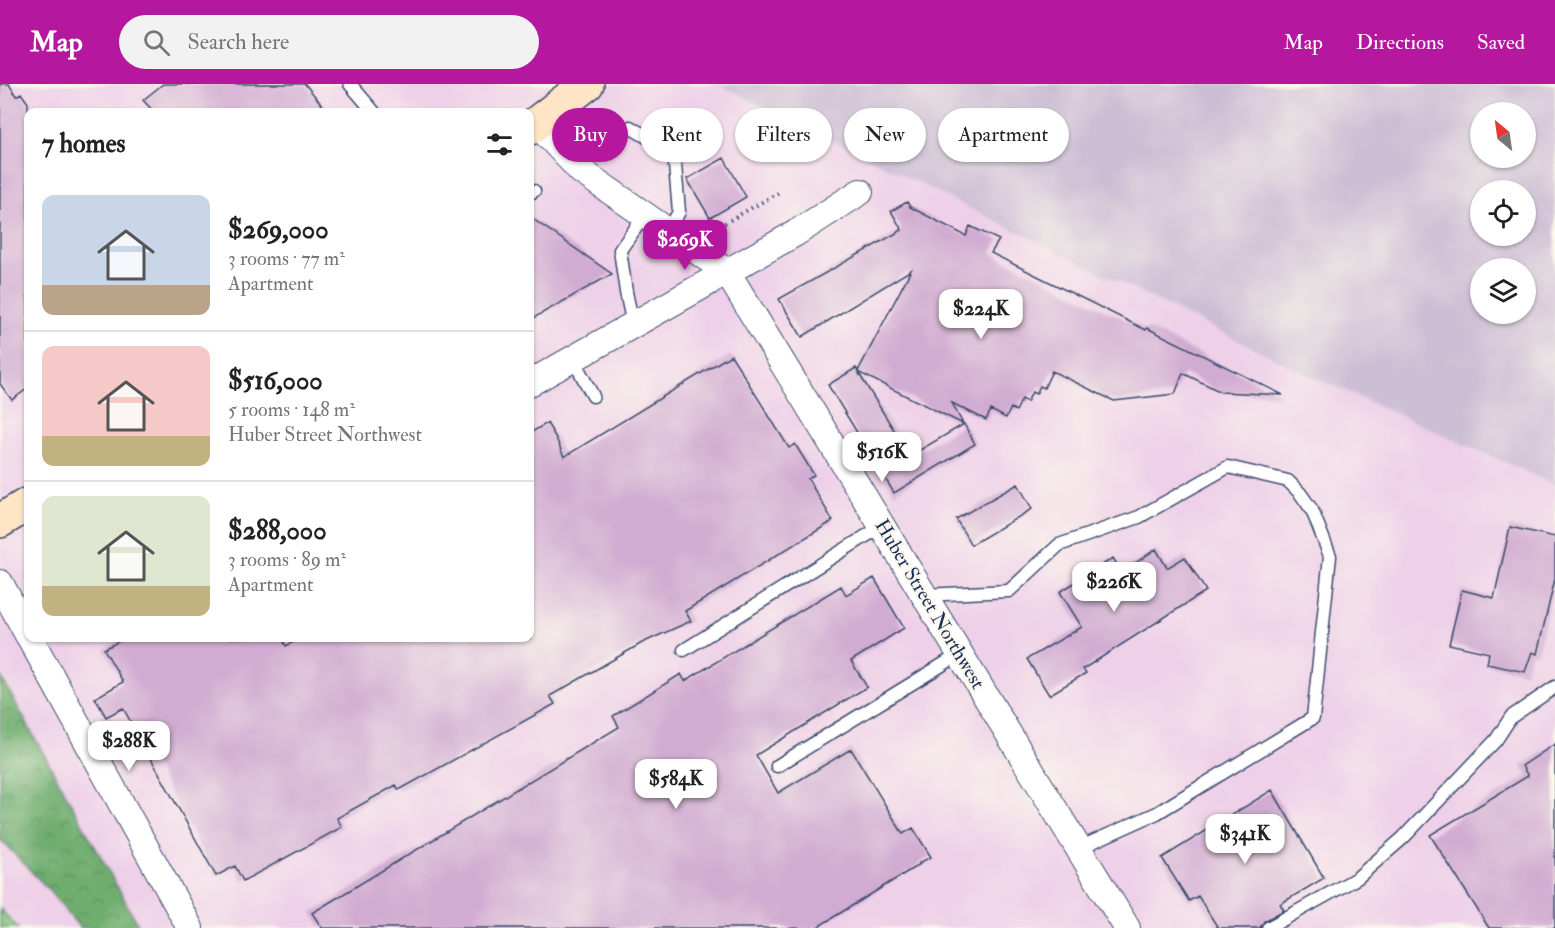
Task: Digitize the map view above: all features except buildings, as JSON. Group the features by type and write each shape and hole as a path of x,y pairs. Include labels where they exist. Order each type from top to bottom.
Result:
{"street":[{"path":"534,124 587,84"},
{"name":"Huber Street Northwest","path":"534,126 581,171 727,272 1127,928"},
{"path":"534,381 795,233 860,192"},
{"path":"0,521 24,506"},
{"path":"0,583 24,626"},
{"path":"33,642 190,928"}],"lane":[{"path":"350,84 371,108"},
{"path":"630,127 674,153 679,212 668,231"},
{"path":"633,325 620,250 645,214"},
{"path":"573,359 593,396"},
{"path":"924,595 1009,591 1059,545 1139,517 1228,467 1288,481 1300,493 1311,510 1330,556 1313,718 1157,813 1079,848"},
{"path":"684,650 882,526"},
{"path":"777,766 960,654"},
{"path":"1268,928 1357,878 1403,838 1496,740 1511,717 1555,687"}],"path":[{"path":"708,233 778,193"}],"shaded area":[{"path":"0,84 813,84 864,108 844,108 844,162 926,162 926,137 938,143 938,162 978,162 1555,435 1555,928 0,928"},
{"path":"718,84 1555,84 1555,485 1294,368 876,162 926,162 926,108 844,108 844,146 832,140 832,108 767,108"}],"green space":[{"path":"0,675 140,928 80,928 51,892 0,839"},
{"path":"0,909 18,928 0,928"}]}
